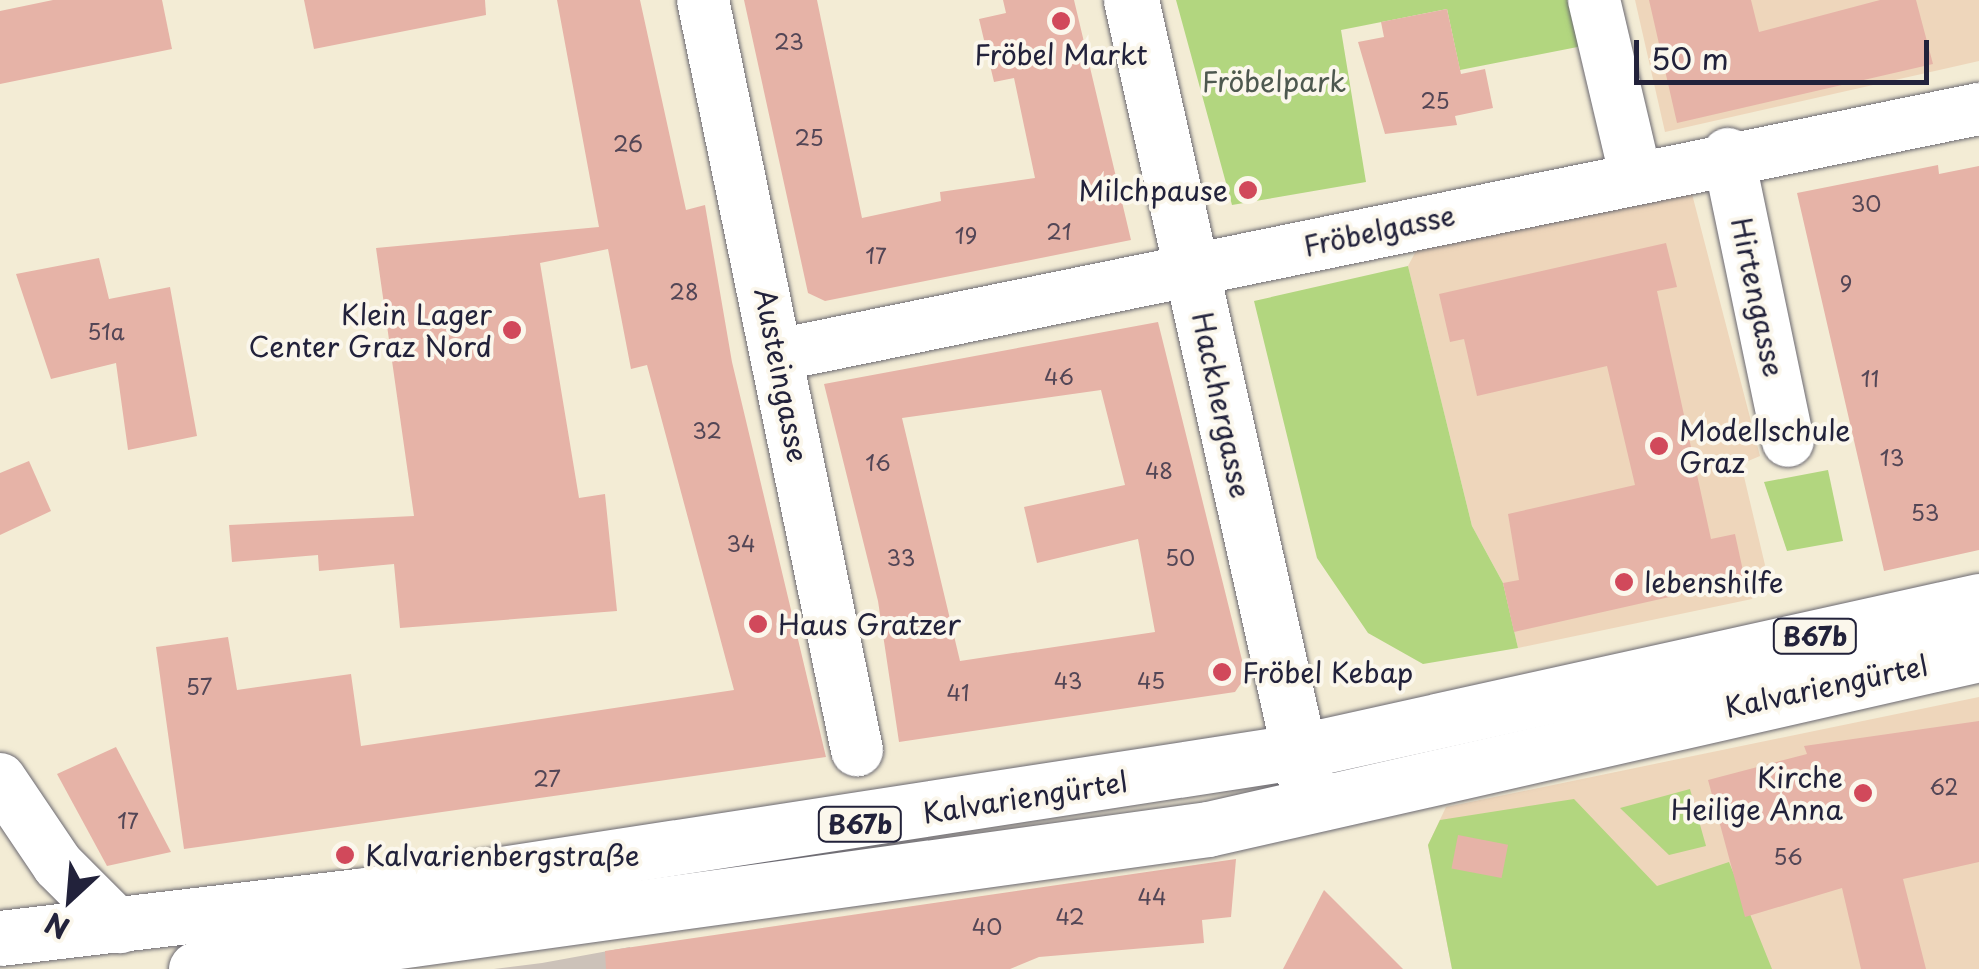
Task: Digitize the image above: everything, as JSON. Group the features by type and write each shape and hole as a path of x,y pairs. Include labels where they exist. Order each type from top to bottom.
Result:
{"main road":[{"name":"Hackhergasse","path":"1131,0 1301,751 1311,810"},
{"name":"Kalvariengürtel","path":"0,938 120,926 849,826 1301,751 1979,601"},
{"name":"Kalvariengürtel","path":"196,969 1311,810 1979,654"}],"street":[{"name":"Austeingasse","path":"704,0 857,750"},
{"path":"1594,0 1635,173"},
{"name":"Fröbelgasse","path":"778,356 1635,173 1728,154 1805,148 1979,109"},
{"name":"Hirtengasse","path":"1728,154 1788,441"},
{"path":"0,779 36,834 120,926"}],"shaded area":[{"path":"1635,0 1979,0 1979,61 1665,132"},
{"path":"1691,190 1760,456 1741,464 1765,565 1752,599 1518,648 1503,583 1472,526 1408,266 1416,251"},
{"path":"1979,697 1979,969 1452,969 1428,845 1446,807"},
{"path":"630,947 634,969 494,969 542,963"}],"green space":[{"name":"Fröbelpark","path":"1176,0 1593,0 1603,42 1460,70 1447,9 1341,30 1366,182 1232,205"},
{"path":"1408,266 1472,526 1503,583 1518,648 1423,664 1368,633 1317,558 1254,301"},
{"path":"1828,470 1843,541 1787,551 1764,482"},
{"path":"1690,789 1706,846 1669,855 1620,808"},
{"path":"1574,799 1657,886 1729,862 1772,969 1452,969 1428,845 1440,820"}],"building":[{"path":"53,0 162,0 172,49 0,84 0,11"},
{"path":"304,0 485,0 486,15 314,49"},
{"path":"557,0 640,0 686,210 705,205 732,362 826,757 184,849 156,647 228,637 237,690 351,674 361,746 734,690 647,365 631,369 608,249 540,263 579,498 605,494 617,611 400,628 394,564 319,571 318,555 232,562 229,525 414,516 376,248 599,227"},
{"path":"744,0 817,0 862,218 941,201 940,192 1035,178 1014,78 994,82 979,19 1006,13 1003,0 1074,0 1131,240 825,301 808,293"},
{"path":"1649,0 1751,0 1759,32 1880,0 1916,0 1933,64 1677,123"},
{"path":"1447,9 1461,74 1485,69 1493,108 1455,116 1457,125 1385,134 1358,42 1384,37 1381,22"},
{"path":"1938,165 1939,174 1979,166 1979,550 1884,571 1797,193"},
{"name":"Modellschule Graz","path":"1666,243 1677,287 1657,291 1711,539 1735,534 1745,580 1514,632 1503,583 1519,580 1508,514 1635,485 1607,366 1477,396 1464,339 1450,342 1439,294"},
{"path":"99,258 109,299 170,287 197,436 128,450 116,363 51,379 16,274"},
{"path":"1158,322 1246,676 1235,692 899,742 878,601 824,384","holes":["1101,390 1125,485 1024,507 1037,563 1138,539 1155,632 960,661 902,418"]},
{"path":"29,461 51,511 0,535 0,473"},
{"path":"1979,721 1979,862 1903,879 1926,969 1861,969 1842,888 1745,917 1708,780 1807,754 1804,746"},
{"path":"116,747 171,852 107,866 57,774"},
{"path":"1458,835 1508,845 1502,878 1452,868"},
{"path":"1236,859 1231,917 1202,920 1204,943 1039,957 1010,969 606,969 605,951"},
{"path":"1324,890 1403,969 1283,969"}],"place":[{"name":"Fröbel Markt","path":"1061,21"},
{"name":"Milchpause","path":"1248,190"},
{"name":"Klein Lager Center Graz Nord","path":"512,330"},
{"name":"Modellschule Graz","path":"1659,446"},
{"name":"lebenshilfe","path":"1624,582"},
{"name":"Haus Gratzer","path":"758,624"},
{"name":"Fröbel Kebap","path":"1222,672"},
{"name":"Kirche Heilige Anna","path":"1863,793"},
{"name":"Kalvarienbergstraße","path":"345,855"}]}
